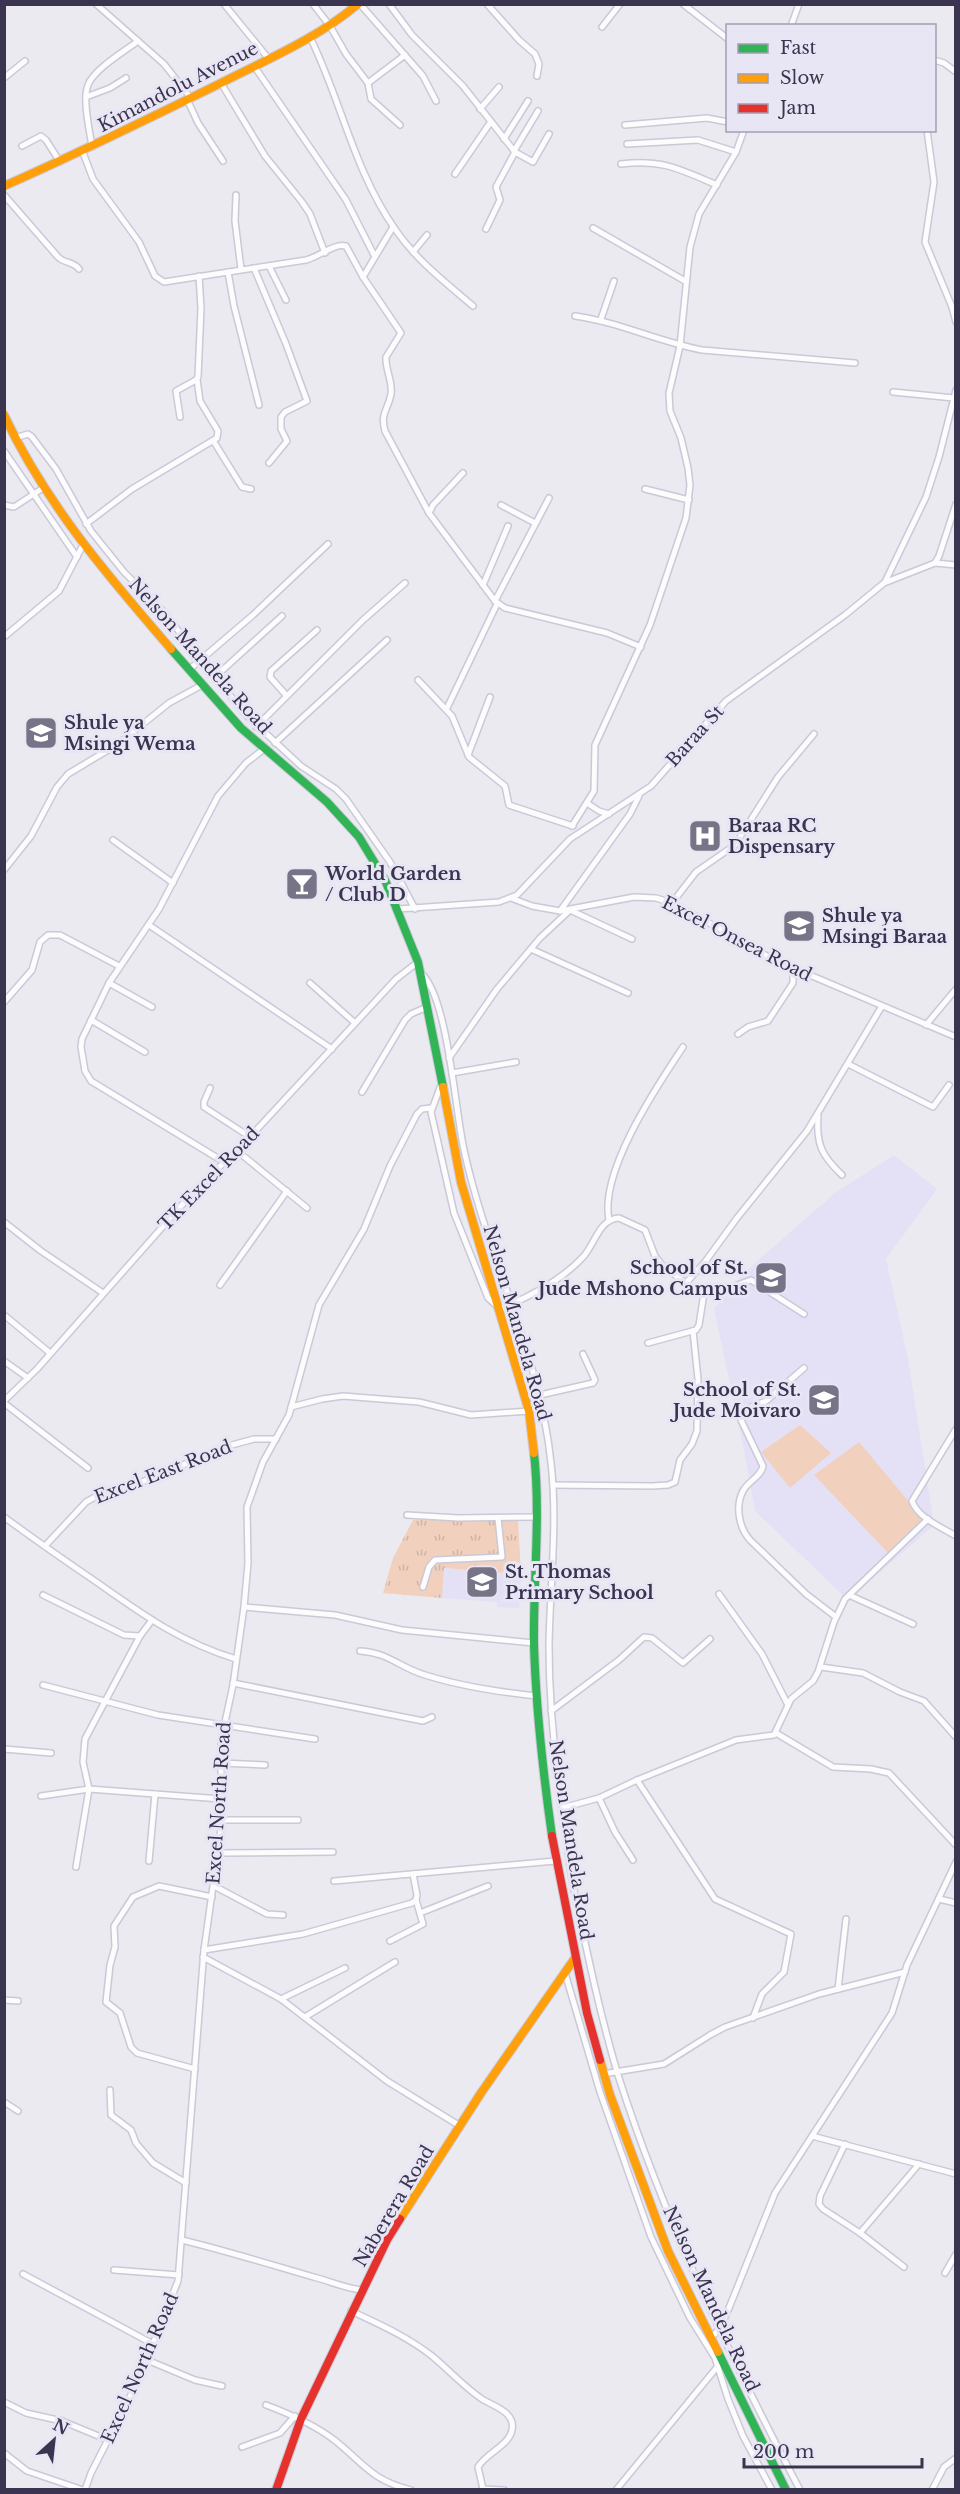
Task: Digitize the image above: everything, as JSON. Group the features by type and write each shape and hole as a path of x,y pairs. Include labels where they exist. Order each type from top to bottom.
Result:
{"main road":[{"name":"Kimandolu Avenue","path":"4,186 92,147 254,66 330,26 359,4"},
{"name":"Nelson Mandela Road","path":"4,415 43,488 82,545 241,728 309,786 352,828 385,880 418,962 461,1182 529,1411 534,1440 537,1517 534,1643 542,1773 555,1860 575,1958 603,2074 668,2251 786,2490"},
{"name":"Naberera Road","path":"276,2490 298,2418 387,2240 460,2126 575,1958"}],"street":[{"path":"96,4 104,7 164,64 188,98 204,132 223,161"},
{"path":"224,4 268,58"},
{"path":"313,4 368,83 374,102 400,125"},
{"path":"359,4 423,76 436,102"},
{"path":"389,4 412,35 463,86 515,152 533,162 549,134"},
{"path":"487,4 519,40 535,54 539,64 537,76"},
{"path":"602,27 618,7 611,4"},
{"path":"684,4 726,37"},
{"path":"792,24 799,4"},
{"path":"310,37 322,63 351,145 393,227 413,252 473,306"},
{"path":"92,147 86,97 88,83 94,75 138,41"},
{"path":"368,83 405,55"},
{"path":"4,78 25,61"},
{"path":"936,61 944,63 956,72"},
{"path":"254,66 346,200 374,255"},
{"path":"86,97 110,88 126,78"},
{"path":"221,82 265,156 310,214 325,253"},
{"path":"480,109 499,87"},
{"path":"504,139 528,101"},
{"path":"486,229 500,200 496,188 538,111"},
{"path":"625,125 711,118 726,122"},
{"path":"455,174 490,123"},
{"path":"572,825 595,787 595,745 640,647 686,518 690,485 684,452 669,404 669,393 680,346 685,282 695,225 736,152 743,132"},
{"path":"927,132 934,182 925,242 956,322"},
{"path":"22,146 41,136 60,162"},
{"path":"627,144 698,140 736,152"},
{"path":"82,150 93,178 141,246 156,278 164,282 306,260 337,246 346,246 363,277 401,333 386,357 391,391 382,417 385,431 429,513 496,602 509,610 607,633 640,647"},
{"path":"621,164 646,161 666,164 717,184"},
{"path":"4,195 62,261 74,263 79,269"},
{"path":"236,195 235,221 241,269"},
{"path":"363,277 374,255 393,227"},
{"path":"594,228 685,282"},
{"path":"413,252 427,235"},
{"path":"269,266 286,300"},
{"path":"254,268 307,401 281,416 281,429 287,441 269,463"},
{"path":"228,272 234,306 259,405"},
{"path":"86,524 135,488 214,442 219,434 200,400 197,379 201,308 200,276"},
{"path":"602,319 614,281"},
{"path":"575,316 602,319 680,346 855,363"},
{"path":"180,417 176,391 197,379"},
{"path":"884,583 926,497 956,390"},
{"path":"893,392 954,398"},
{"path":"15,438 26,434 32,437 56,469 86,524 117,565 161,609 256,727 346,799 390,862 415,909"},
{"path":"214,442 242,487 251,489"},
{"path":"4,451 77,557"},
{"path":"429,513 463,473"},
{"path":"4,505 14,507 43,488"},
{"path":"645,489 689,500"},
{"path":"447,708 496,602 549,498"},
{"path":"501,505 535,523"},
{"path":"955,506 935,563 956,565"},
{"path":"483,585 508,526"},
{"path":"948,526 956,528"},
{"path":"190,669 328,544"},
{"path":"4,637 59,591 82,545"},
{"name":"Baraa St","path":"512,898 577,833 651,786 726,701 845,615 884,583 935,563"},
{"path":"256,727 380,604 405,583"},
{"path":"215,677 282,616"},
{"path":"286,695 270,677 271,671 317,630"},
{"path":"275,743 387,640"},
{"path":"418,680 447,708 468,755 505,786 508,803 512,807 572,825 577,833"},
{"path":"4,870 31,837 57,787 68,774 118,744 169,703 202,685"},
{"path":"468,755 490,697"},
{"path":"672,903 696,872 735,845 778,777 814,734"},
{"path":"224,1162 88,1078 81,1047 90,1020 109,983 149,925 218,796 240,769 264,749"},
{"path":"560,911 630,814 640,795"},
{"path":"587,803 609,814"},
{"path":"113,840 173,883"},
{"name":"Excel Onsea Road","path":"512,898 532,906 560,911 646,896 672,903 793,969 956,1036"},
{"path":"398,909 499,902 512,898"},
{"path":"449,1058 492,996 531,949 570,910 632,939"},
{"path":"149,925 332,1049"},
{"path":"4,1011 5,1001 32,970 40,942 51,934 60,935 119,966"},
{"path":"531,949 628,993"},
{"name":"TK Excel Road","path":"4,1402 188,1198 250,1137 396,979 418,962"},
{"path":"738,1035 743,1029 768,1021 793,984 793,969"},
{"path":"420,973 429,981 435,997 452,1073 468,1169 540,1395 552,1464 549,1647 551,1711 562,1808 574,1892 618,2073 673,2224 720,2328 800,2490"},
{"path":"109,983 152,1007"},
{"path":"310,983 355,1023"},
{"path":"926,1025 956,989"},
{"path":"685,1284 790,1155 818,1115 882,1006"},
{"path":"362,1092 405,1020 411,1014 427,1007"},
{"path":"90,1020 145,1052"},
{"path":"441,1085 431,1108 435,1136 459,1228 488,1298 500,1309 531,1295 564,1274 582,1257 609,1220 609,1198 625,1144 683,1047"},
{"path":"452,1073 516,1062"},
{"path":"848,1064 930,1107 935,1106 949,1085"},
{"path":"210,1088 204,1107 250,1137"},
{"name":"Excel North Road","path":"84,2490 147,2360 174,2295 179,2275 203,1957 219,1853 223,1726 233,1683 248,1563 247,1507 253,1486 291,1407 308,1337 319,1305 364,1229 390,1166 417,1114 422,1109 431,1108"},
{"path":"818,1115 817,1133 820,1149 842,1175"},
{"path":"236,1150 307,1208"},
{"path":"220,1285 287,1191"},
{"path":"609,1220 619,1218 645,1230 655,1256 662,1265 685,1284 704,1293 717,1293 751,1281 804,1314"},
{"path":"4,1222 103,1293"},
{"path":"648,1342 693,1331 699,1325 704,1293"},
{"path":"4,1315 50,1353"},
{"path":"553,1485 652,1486 675,1482 680,1460 692,1444 697,1431 698,1379 693,1331"},
{"path":"540,1395 593,1383 595,1380 583,1354"},
{"path":"4,1361 28,1378"},
{"path":"804,1368 766,1401 744,1410 741,1414 741,1420 763,1466 761,1472 744,1489 739,1511 744,1532 750,1540 806,1594 836,1617"},
{"path":"291,1407 322,1398 343,1396 419,1401 471,1415 529,1411"},
{"path":"4,1402 88,1468"},
{"path":"956,1429 912,1501 918,1511 928,1519 956,1536"},
{"name":"Excel East Road","path":"45,1545 86,1502 95,1497 125,1489 228,1446 254,1439 276,1439"},
{"path":"407,1515 537,1517"},
{"path":"4,1517 45,1545 66,1563 152,1620 193,1644 236,1659"},
{"path":"423,1587 429,1567 435,1560 502,1557 498,1518"},
{"path":"562,1808 599,1798 736,1740 769,1737 776,1733 788,1705 799,1690 816,1677 836,1617 849,1595 928,1519"},
{"path":"719,1594 756,1644 788,1705"},
{"path":"43,1595 124,1635 140,1636"},
{"path":"849,1595 913,1624"},
{"path":"244,1607 335,1615 402,1630 534,1643"},
{"path":"76,1867 89,1789 84,1765 84,1744 87,1733 140,1636 152,1620"},
{"path":"551,1711 619,1660 644,1637 652,1638 683,1663 710,1639"},
{"path":"360,1651 382,1654 398,1664 431,1677 536,1696"},
{"path":"821,1667 863,1673 900,1692 924,1701 956,1737"},
{"path":"233,1683 423,1721 432,1717"},
{"path":"43,1685 103,1702 223,1726 315,1739"},
{"path":"776,1733 833,1767 871,1768 890,1773 956,1845"},
{"path":"4,1749 51,1753"},
{"path":"221,1763 265,1765"},
{"path":"637,1780 715,1899 791,1934 784,1972 762,1994 753,2018"},
{"path":"41,1796 89,1789 221,1799"},
{"path":"149,1861 155,1794"},
{"path":"599,1798 615,1832 633,1860"},
{"path":"220,1820 298,1820"},
{"path":"219,1853 333,1852"},
{"path":"334,1881 555,1860"},
{"path":"711,2338 720,2328 775,2193 887,2023 898,2001 905,1972 956,1862"},
{"path":"390,1941 423,1924 416,1900 413,1874"},
{"path":"195,2070 143,2056 134,2051 130,2047 120,2013 106,2002 115,1947 114,1926 135,1896 162,1886 212,1897"},
{"path":"214,1886 267,1914 283,1916"},
{"path":"420,1913 488,1886"},
{"path":"939,1899 956,1903"},
{"path":"204,1950 303,1934 416,1900"},
{"path":"838,1989 846,1919"},
{"path":"203,1957 281,2000 387,2081 460,2126"},
{"path":"305,2017 395,1962"},
{"path":"281,2000 345,1968"},
{"path":"603,2074 664,2064 710,2035 753,2018 838,1989 905,1972"},
{"path":"565,1973 600,2092 651,2237 690,2318 718,2366 737,2421 772,2490 780,2478"},
{"path":"4,2000 18,2001"},
{"path":"110,2090 111,2115 131,2130 136,2143 153,2163 186,2183"},
{"path":"4,2102 18,2110"},
{"path":"812,2136 956,2175"},
{"path":"845,2144 818,2202 823,2209 860,2233 904,2267"},
{"path":"860,2233 919,2164"},
{"path":"182,2240 237,2253 320,2278 341,2287 361,2290"},
{"path":"945,2273 956,2254"},
{"path":"114,2270 179,2275"},
{"path":"23,2274 153,2344"},
{"path":"351,2311 423,2349 482,2398 503,2410 510,2418 512,2427 510,2434 479,2464 481,2489 504,2490"},
{"path":"147,2360 195,2380 222,2386"},
{"path":"616,2490 718,2366"},
{"path":"4,2402 26,2413 62,2421 108,2440"},
{"path":"266,2404 298,2418 332,2438 380,2479 411,2490"},
{"path":"242,2447 280,2433 298,2418"},
{"path":"4,2453 27,2470 70,2483 84,2490"},
{"path":"932,2490 944,2467 956,2458"}],"shaded area":[{"name":"School of St. Jude Moivaro","path":"894,1155 937,1189 886,1259 908,1359 934,1525 848,1600 755,1511 714,1309 746,1271 835,1193"},
{"name":"St. Thomas Primary School","path":"444,1568 521,1574 519,1608 497,1607 497,1602 442,1598"}],"green space":[{"path":"800,1425 831,1453 790,1488 761,1452"},
{"path":"859,1442 925,1521 891,1556 814,1475"},
{"path":"413,1520 518,1520 521,1574 444,1568 442,1598 383,1593 393,1558"}],"traffic: fast":[{"path":"171,649 241,728 327,802 359,837 385,880 418,962 443,1087"},
{"path":"534,1453 537,1501 535,1669 540,1741 552,1836"},
{"path":"718,2352 786,2490"}],"traffic: slow":[{"path":"4,186 273,57 309,38 358,4"},
{"path":"4,415 58,509 101,566 171,649"},
{"path":"443,1087 461,1182 529,1411 534,1453"},
{"path":"400,2219 481,2093 575,1958"},
{"path":"600,2060 610,2095 668,2251 718,2352"}],"traffic: jam":[{"path":"552,1836 587,2013 600,2060"},
{"path":"276,2490 301,2419 387,2240 400,2219"}],"place":[{"name":"Shule ya Msingi Wema","path":"41,733"},
{"name":"Baraa RC Dispensary","path":"705,836"},
{"name":"World Garden / Club D","path":"302,884"},
{"name":"Shule ya Msingi Baraa","path":"799,926"},
{"name":"School of St. Jude Mshono Campus","path":"771,1278"},
{"name":"School of St. Jude Moivaro","path":"824,1400"},
{"name":"St. Thomas Primary School","path":"482,1582"}]}
